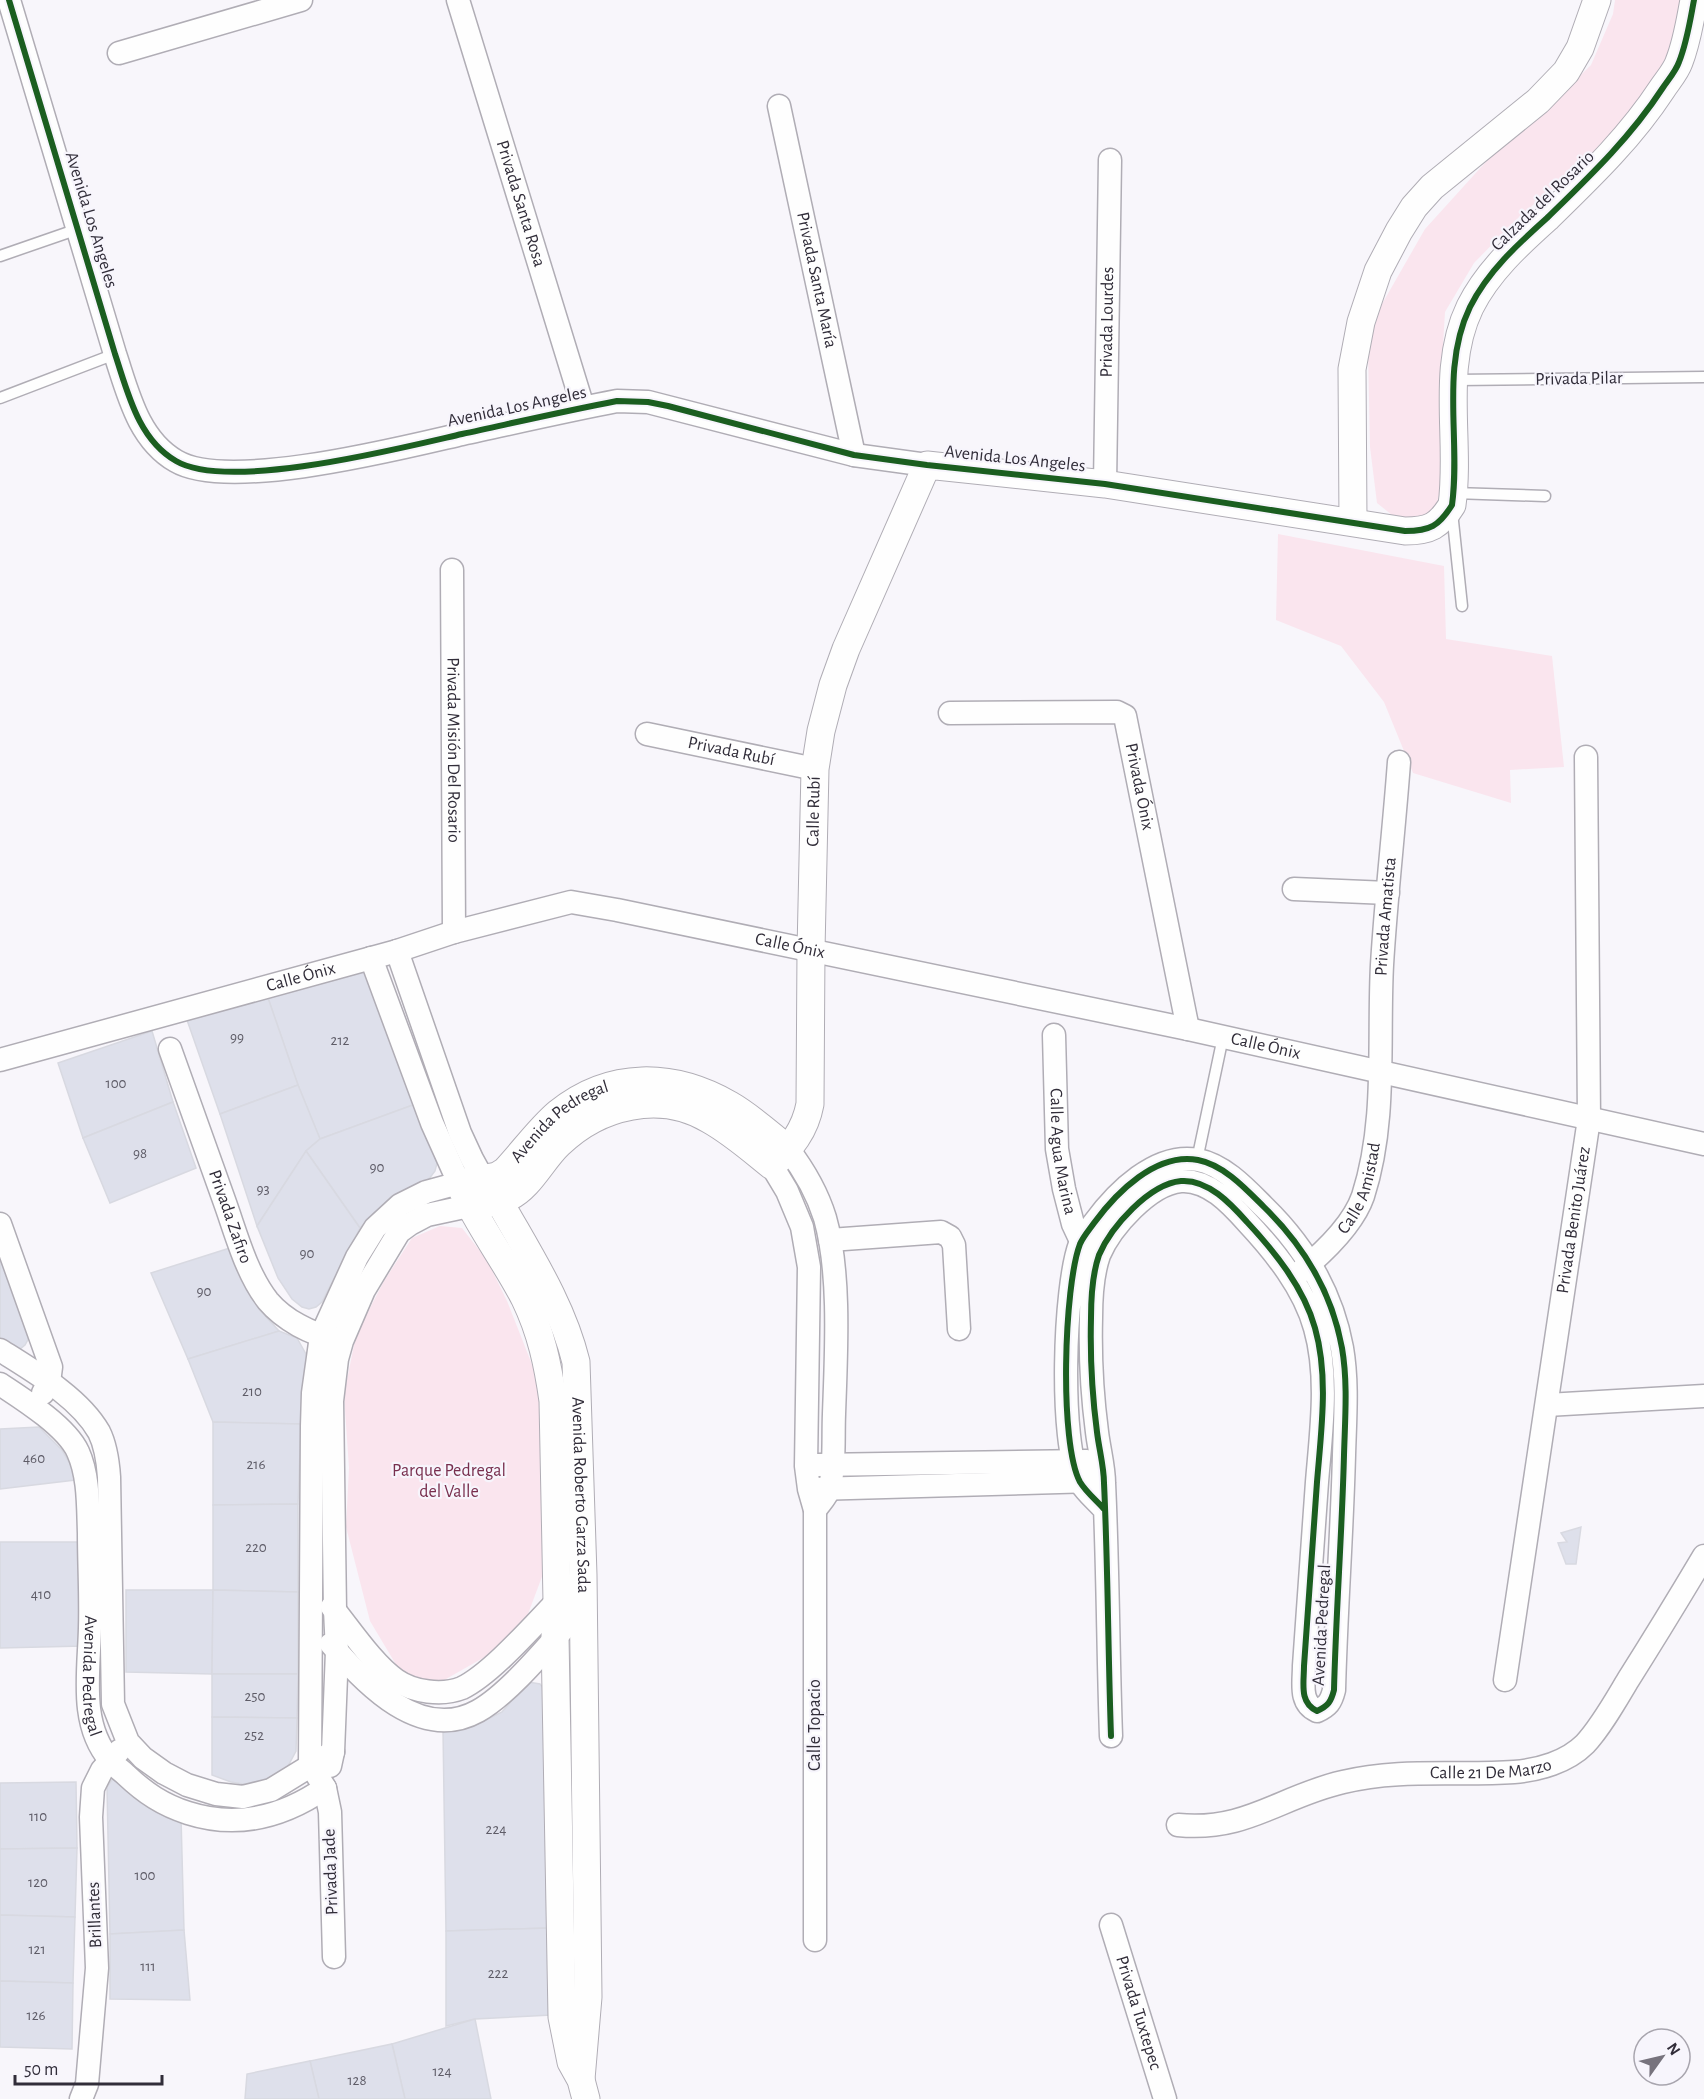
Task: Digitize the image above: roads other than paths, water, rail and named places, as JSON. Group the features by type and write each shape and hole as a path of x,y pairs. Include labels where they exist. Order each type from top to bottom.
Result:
{"street":[{"name":"Avenida Los Angeles","path":"9,0 115,354 135,410 149,437 166,454 193,468 261,471 358,457 617,400 648,402 854,455 1105,484 1353,521"},
{"path":"119,53 301,0"},
{"name":"Privada Santa Rosa","path":"458,0 583,407"},
{"path":"1453,499 1443,519 1433,527 1419,531 1406,531 1353,521 1352,369 1360,322 1378,271 1414,207 1432,188 1538,100 1566,72 1580,48 1598,0"},
{"name":"Calzada del Rosario","path":"1453,499 1455,357 1460,332 1471,306 1488,278 1508,254 1601,165 1632,131 1679,64 1696,12"},
{"name":"Privada Santa María","path":"779,106 854,455"},
{"name":"Privada Lourdes","path":"1105,484 1110,160"},
{"name":"Calle Rubí","path":"780,1158 800,1135 807,1121 810,1104 816,769 821,731 833,685 846,649 927,465"},
{"name":"Privada Misión Del Rosario","path":"452,570 454,932"},
{"name":"Privada Ónix","path":"950,713 1117,712 1125,716 1188,1029"},
{"name":"Privada Rubí","path":"647,734 816,769"},
{"name":"Privada Benito Juárez","path":"1505,1680 1589,1119 1586,757"},
{"name":"Privada Amatista","path":"1380,1073 1382,966 1399,762"},
{"path":"1294,889 1388,893"},
{"name":"Calle Ónix","path":"0,1060 398,951 454,932 571,902 1188,1029 1704,1144"},
{"name":"Avenida Roberto Garza Sada","path":"398,951 471,1160 470,1189"},
{"name":"Avenida Roberto Garza Sada","path":"371,958 432,1123 470,1189 524,1299 539,1332 549,1368 553,1401 562,2017 572,2062 583,2089"},
{"name":"Calle Agua Marina","path":"1054,1035 1057,1149 1068,1208 1081,1241"},
{"name":"Privada Zafiro","path":"170,1048 253,1276 268,1300 283,1315 331,1339"},
{"name":"Calle Amistad","path":"1292,1279 1328,1248 1342,1231 1362,1197 1374,1144 1380,1073"},
{"name":"Avenida Pedregal","path":"310,1764 313,1393 357,1257 375,1228 400,1205 426,1192 470,1189 497,1176 557,1114 591,1093 631,1081 660,1080 708,1093 732,1105 780,1158 787,1191 802,1227 809,1267 806,1466 818,1496"},
{"name":"Avenida Pedregal","path":"499,1201 520,1190 557,1145 583,1126 619,1108 646,1104 675,1106 709,1119 741,1140 803,1169 824,1217 830,1240 834,1275 836,1356 832,1464 818,1496"},
{"path":"1104,1509 1077,1472 1071,1442 1067,1392 1068,1304 1074,1263 1081,1241 1105,1208 1125,1189 1146,1173 1171,1161 1197,1160"},
{"name":"Avenida Pedregal","path":"1111,1736 1102,1471 1092,1388 1090,1347 1093,1284 1100,1254 1118,1224 1143,1199 1179,1181 1192,1181 1220,1195 1243,1217 1292,1279 1307,1306 1315,1327 1320,1349 1322,1376 1321,1431 1304,1665 1304,1699 1306,1704 1317,1712 1329,1705 1334,1690 1346,1382 1342,1347 1323,1286 1292,1237 1252,1195 1216,1167 1197,1160"},
{"name":"Avenida Roberto Garza Sada","path":"470,1189 499,1201 560,1311 576,1362 583,1575 588,1997 583,2089"},
{"path":"0,1224 51,1367 49,1382 35,1408"},
{"path":"830,1240 941,1232 950,1237 954,1245 959,1329"},
{"path":"1081,1241 1100,1254"},
{"name":"Avenida Pedregal","path":"0,1350 49,1382 86,1414 99,1432 108,1461 113,1704 128,1743 143,1758 187,1785 216,1794 243,1797 271,1790 333,1752 337,1651 334,1610 332,1401 337,1359 331,1339"},
{"name":"Avenida Pedregal","path":"0,1384 35,1408 72,1442 79,1453 85,1475 89,1520 91,1625 88,1701 91,1724 99,1744 110,1760 142,1790 161,1802 198,1816 222,1820 247,1820 284,1811 304,1803 325,1788"},
{"path":"1547,1405 1704,1396"},
{"path":"806,1466 832,1464 1077,1472"},
{"path":"818,1496 1102,1471"},
{"name":"Calle Topacio","path":"815,1940 818,1496"},
{"name":"Calle 21 De Marzo","path":"1178,1825 1218,1825 1245,1819 1322,1787 1374,1776 1411,1772 1512,1772 1547,1766 1565,1758 1584,1744 1616,1700 1704,1556"},
{"path":"310,1581 384,1670 408,1686 441,1692 451,1691 474,1680 488,1669 583,1575"},
{"path":"311,1620 337,1651 380,1695 399,1708 417,1716 447,1721 479,1711 502,1693 583,1607"},
{"name":"Brillantes","path":"81,2099 87,2084 98,1968 91,1817 93,1788 110,1760 128,1743"},
{"name":"Privada Jade","path":"325,1788 333,1752"},
{"name":"Privada Jade","path":"310,1764 325,1788 330,1812 334,1957"},
{"name":"Privada Tuxtepec","path":"1111,1925 1165,2099"}],"lane":[{"path":"0,256 78,229"},
{"path":"0,398 115,354"},
{"name":"Privada Pilar","path":"1453,380 1704,377"},
{"path":"1462,606 1453,499 1545,496"},
{"path":"1197,1160 1223,1037"}],"park label":[{"name":"Parque Pedregal del Valle","path":"449,1481"}]}
